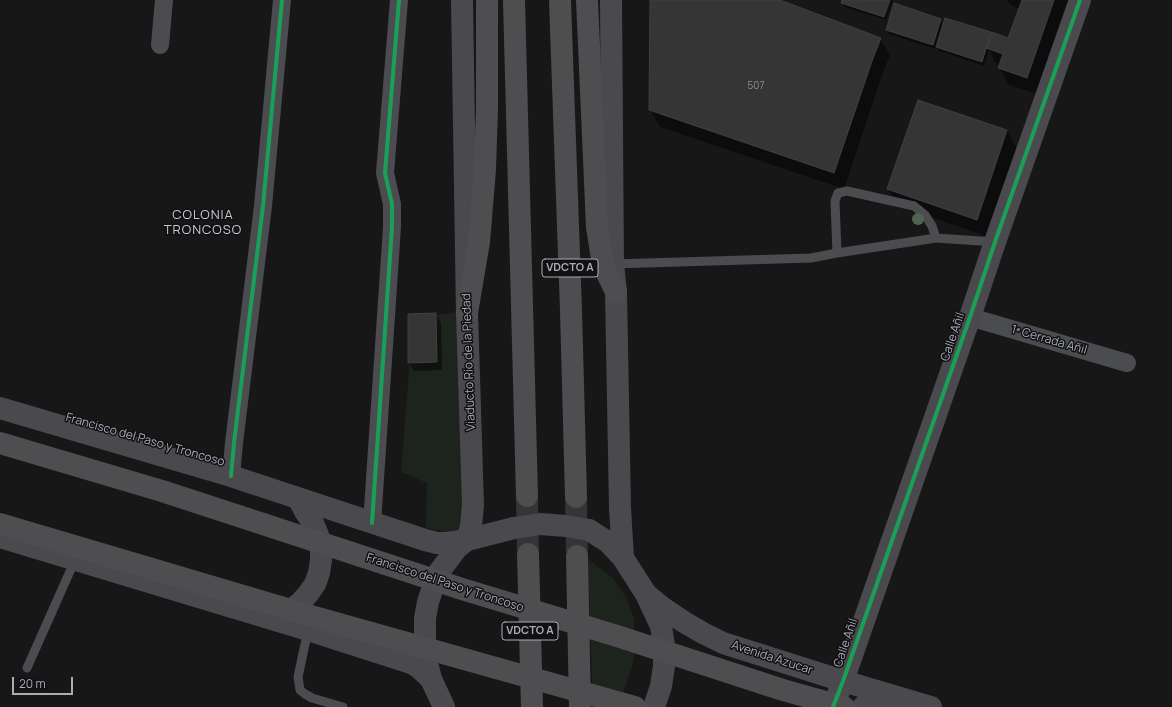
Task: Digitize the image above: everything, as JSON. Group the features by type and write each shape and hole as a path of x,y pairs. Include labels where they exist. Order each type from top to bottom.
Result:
{"highway":[{"path":"467,313 479,242 485,169 487,108 487,0"},
{"path":"514,0 527,496"},
{"name":"VDCTO A","path":"560,0 576,498"},
{"path":"588,0 597,227 616,292"},
{"name":"Francisco del Paso y Troncoso","path":"0,443 162,491 462,589 617,636 783,690 844,707"},
{"path":"2,538 311,616 635,707"},
{"name":"VDCTO A","path":"528,554 532,707"},
{"path":"577,556 580,707"}],"main road":[{"name":"Viaducto Río de la Piedad","path":"462,0 467,313 473,506 471,526 467,540"},
{"path":"608,265 611,0"},
{"name":"Calle Añil","path":"833,707 1080,0"},
{"path":"616,292 622,558"},
{"name":"Francisco del Paso y Troncoso","path":"0,408 231,476 437,543 467,540 514,528 540,524 566,526 588,530 608,542 622,558 642,587"},
{"path":"268,619 285,613 300,603 315,584 319,573 321,548 318,535 313,523 298,498"},
{"path":"2,538 308,630 411,663 422,670 431,679"},
{"path":"444,707 431,679 426,659 424,639 428,602 439,572 457,548 467,540"},
{"path":"642,587 661,626 664,646 664,666 661,686 654,707"},
{"name":"Avenida Azucar","path":"642,587 662,608 703,633 723,643 931,707"},
{"path":"863,707 882,696 894,696"}],"street":[{"path":"160,45 164,0"},
{"path":"231,476 263,206 282,0"},
{"path":"372,523 392,227 392,204 385,173 399,0"},
{"name":"1ª Cerrada Añil","path":"970,317 1127,363"}],"lane":[{"path":"837,253 835,201 838,192 847,191 914,206 924,215 932,226 936,238"},
{"path":"608,265 811,258 936,238 995,242"},
{"path":"28,668 75,560"},
{"path":"308,630 298,677 300,690 312,698 342,707"}],"shaded area":[{"path":"457,312 466,526 446,532 426,528 427,483 401,472 411,345 426,317"},
{"path":"588,559 614,579 627,599 634,619 635,650 632,666 621,699 614,707 593,707"}],"building":[{"path":"650,0 780,0 881,38 834,173 649,110"},
{"path":"842,0 890,0 884,17 841,3"},
{"path":"1022,0 1054,0 1027,78 998,68 1003,54 986,48 992,32 1008,38"},
{"path":"894,3 941,19 933,45 886,30"},
{"path":"945,18 991,32 982,62 936,47"},
{"path":"918,100 1007,130 977,220 887,189"},
{"path":"436,313 437,362 408,363 408,314"}],"tunnel":[{"path":"527,496 528,554"},
{"path":"576,497 577,556"}],"cycle path":[{"path":"231,476 263,206 282,0"},
{"path":"372,523 392,227 392,204 385,173 399,0"},
{"path":"833,707 1080,0"}],"district":[{"name":"COLONIA TRONCOSO","path":"203,222"}]}
